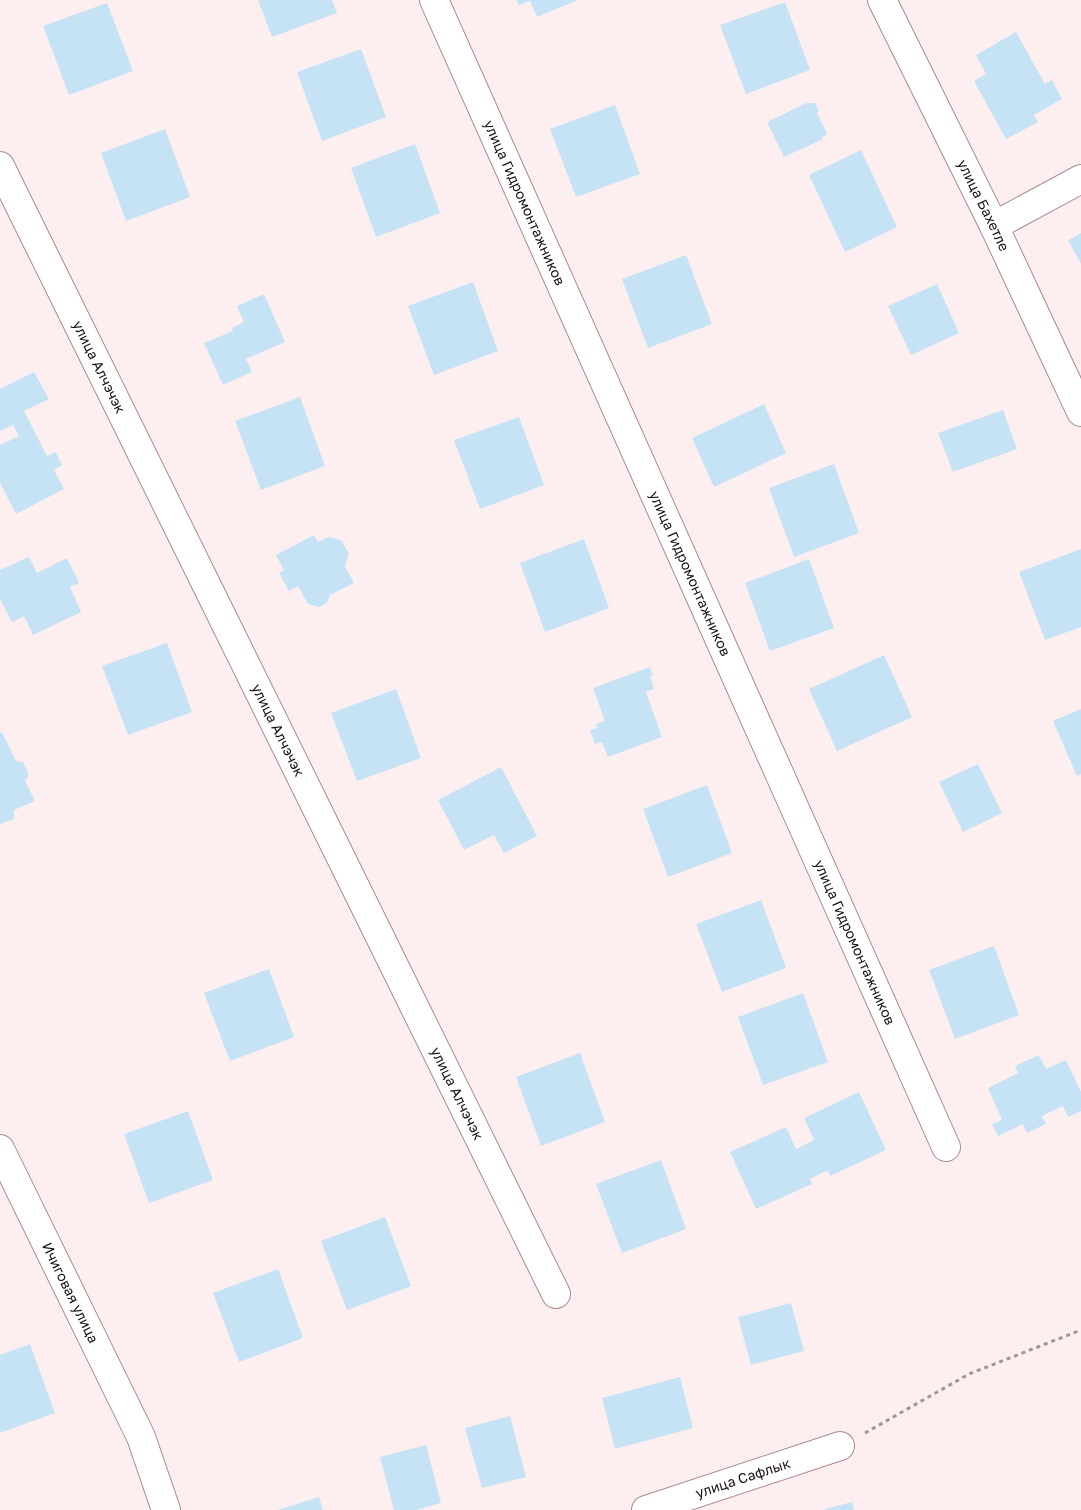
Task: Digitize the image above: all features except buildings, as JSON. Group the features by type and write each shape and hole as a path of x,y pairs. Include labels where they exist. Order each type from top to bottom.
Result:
{"street":[{"name":"улица Гидромонтажников","path":"434,0 946,1147"},
{"name":"улица Бахетле","path":"882,0 994,226 1081,412"},
{"name":"улица Алчэчэк","path":"0,166 556,1294"},
{"path":"994,226 1081,179"},
{"name":"Ичиговая улица","path":"0,1149 142,1437 166,1510"},
{"name":"улица Сафлык","path":"646,1510 840,1446"}],"path":[{"path":"840,1446 968,1374 1081,1330"}]}
